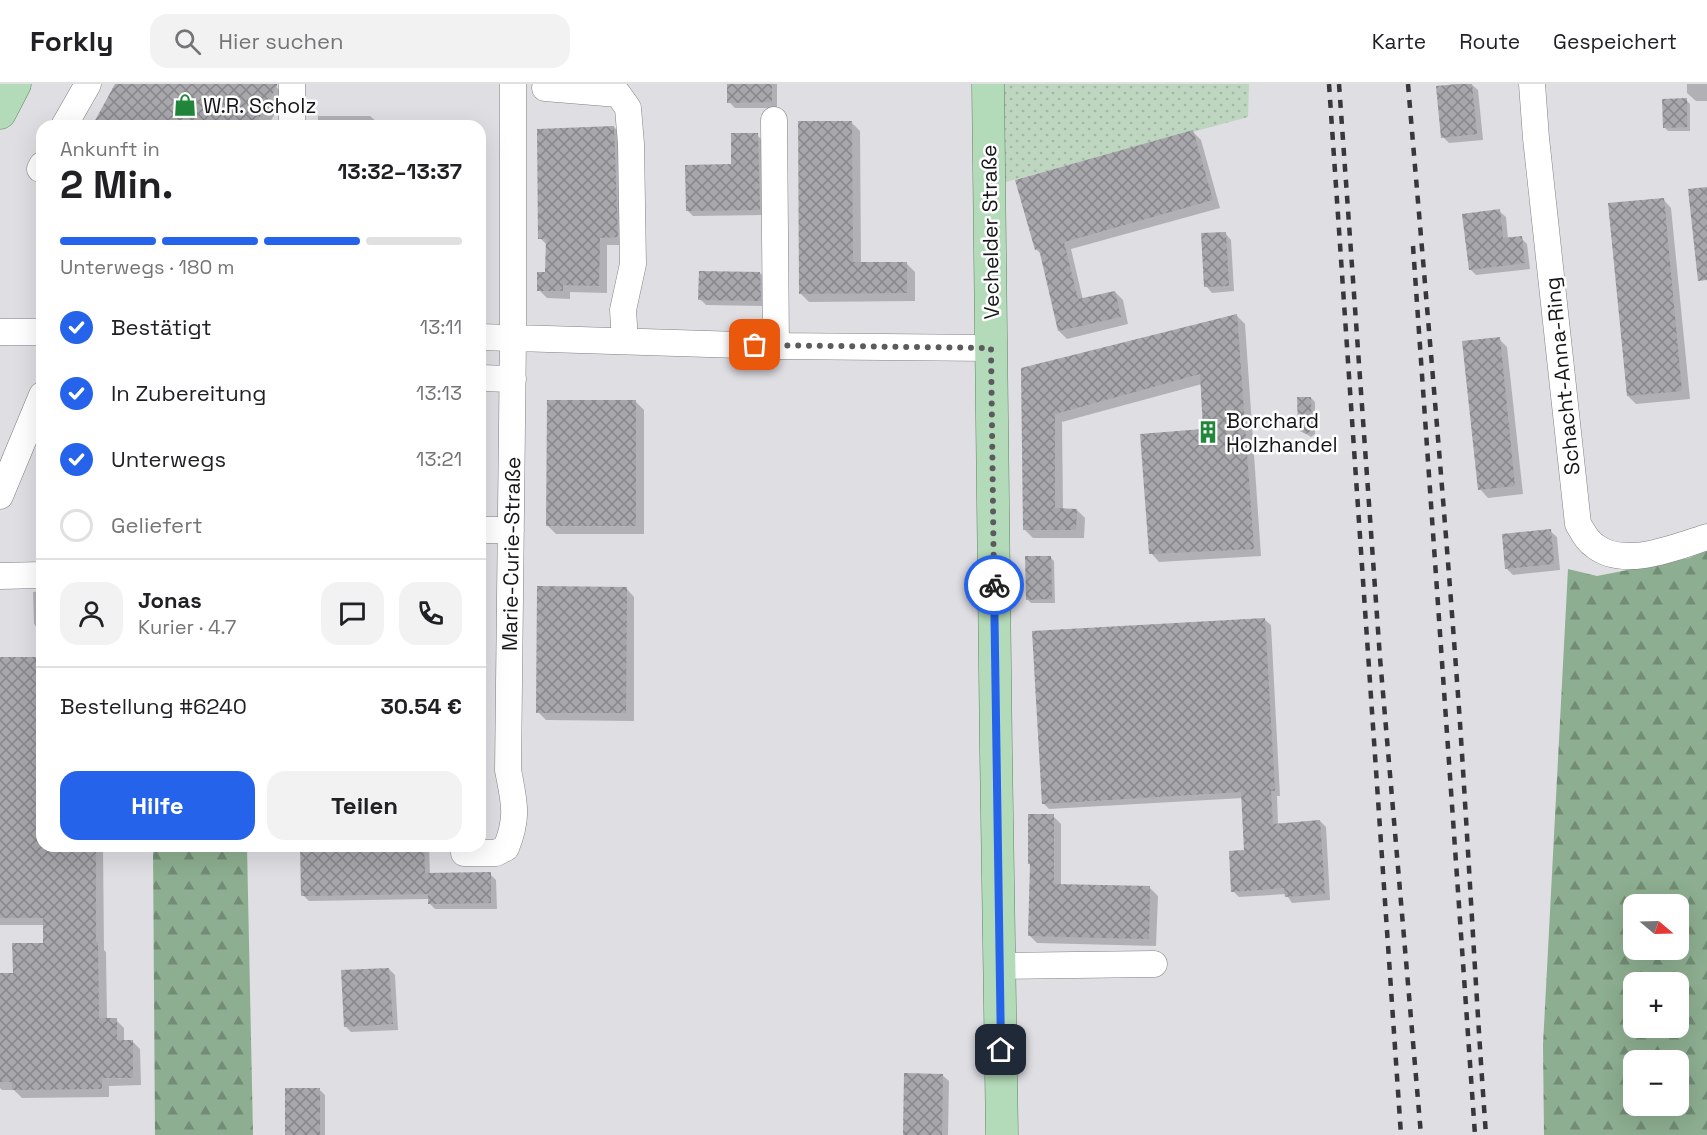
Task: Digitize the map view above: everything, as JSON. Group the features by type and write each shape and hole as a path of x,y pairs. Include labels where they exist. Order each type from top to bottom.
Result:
{"main road":[{"path":"0,113 15,84"},
{"name":"Vechelder Straße","path":"988,84 1002,1135"}],"street":[{"path":"67,120 88,84"},
{"path":"292,84 292,120"},
{"name":"Marie-Curie-Straße","path":"464,853 496,853 506,848 514,825 515,804 508,771 513,379 513,84"},
{"name":"Schacht-Anna-Ring","path":"1532,84 1578,524 1594,546 1606,553 1628,557 1673,548 1707,537"},
{"path":"545,88 618,94 628,108 631,144 633,264 623,310 625,341"},
{"path":"774,120 776,346"},
{"path":"0,332 36,332"},
{"path":"486,337 776,346 991,348"},
{"path":"486,378 513,379"},
{"path":"0,496 30,408"},
{"path":"486,530 511,530"},
{"path":"0,576 36,575"},
{"path":"1000,966 1154,964"}],"green space":[{"path":"988,84 1249,84 1248,117 1002,183"},
{"path":"1707,550 1707,1135 1544,1135 1543,1045 1568,569 1597,576 1689,558"},
{"path":"153,852 247,852 253,1135 155,1135"}],"building":[{"name":"W.R. Scholz","path":"115,84 277,84 258,120 95,120"},
{"path":"727,84 772,84 772,102 727,103"},
{"path":"1472,84 1477,134 1441,138 1436,86"},
{"path":"1687,98 1687,127 1663,128 1662,99"},
{"path":"798,121 852,121 853,262 907,262 907,293 799,294"},
{"path":"614,126 618,237 600,238 599,286 563,285 563,291 537,291 537,272 545,272 546,239 538,239 537,129"},
{"path":"1193,130 1213,200 1064,242 1078,299 1115,291 1121,317 1058,331 1039,249 1035,250 1015,180"},
{"path":"731,133 758,133 760,210 686,211 685,165 731,164"},
{"path":"1707,187 1707,280 1698,281 1688,189"},
{"path":"1664,198 1682,391 1627,396 1608,203"},
{"path":"1500,209 1503,238 1522,236 1525,263 1469,270 1462,214"},
{"path":"1226,232 1229,286 1204,287 1201,233"},
{"path":"699,271 760,272 761,301 698,300"},
{"name":"Borchard Holzhandel","path":"1237,314 1254,549 1149,554 1140,434 1203,429 1200,374 1055,414 1055,508 1077,509 1076,530 1023,530 1021,368"},
{"path":"1500,337 1515,486 1478,490 1462,341"},
{"path":"1297,397 1311,397 1312,430 1306,434 1298,430"},
{"path":"547,400 636,400 636,526 546,526"},
{"path":"1551,529 1554,564 1505,569 1502,534"},
{"path":"1025,556 1051,556 1052,599 1026,600"},
{"path":"537,586 627,587 626,713 536,713"},
{"path":"1265,618 1275,791 1271,791 1273,824 1320,820 1325,894 1285,897 1284,888 1231,892 1229,851 1244,850 1241,792 1042,804 1032,631"},
{"path":"0,657 36,657 36,852 96,852 99,1018 117,1018 117,1040 133,1040 133,1078 102,1078 102,1089 12,1090 12,1082 0,1082 0,973 13,973 12,943 43,943 43,918 0,918"},
{"path":"1028,814 1054,814 1054,884 1150,886 1149,939 1028,936 1030,864 1028,864"},
{"path":"300,852 424,852 425,873 491,872 491,903 428,904 428,894 301,896"},
{"path":"389,968 393,1024 344,1027 341,970"},
{"path":"904,1073 943,1074 942,1135 903,1135"},
{"path":"285,1088 320,1088 320,1135 285,1135"}],"railway":[{"path":"1329,84 1401,1135"},
{"path":"1339,84 1380,658 1421,1135"},
{"path":"1408,84 1460,723 1486,1135"},
{"path":"1413,246 1475,1135"}],"way so far":[{"path":"755,345 991,348 994,585"}],"place":[{"name":"W.R. Scholz","path":"185,105"},
{"name":"Borchard Holzhandel","path":"1208,432"}],"route":[{"path":"994,585 1001,1050"}]}
